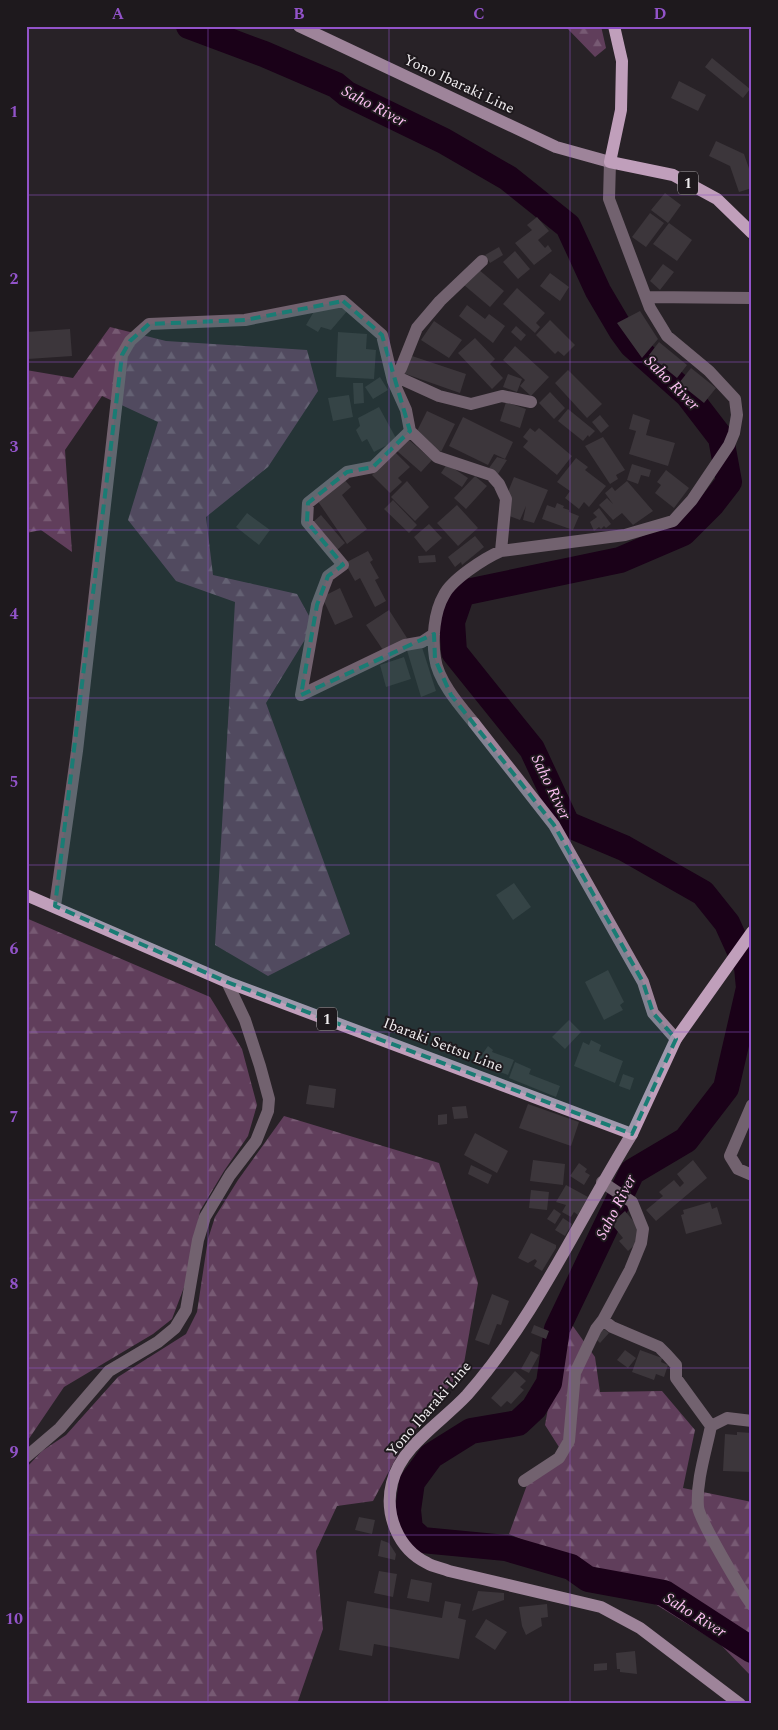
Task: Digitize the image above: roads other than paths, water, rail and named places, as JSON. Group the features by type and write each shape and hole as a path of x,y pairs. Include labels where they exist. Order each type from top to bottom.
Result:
{"main road":[{"name":"Yono Ibaraki Line","path":"299,26 556,147 610,162"},
{"path":"610,162 621,110 622,61 614,26"},
{"name":"1","path":"610,162 673,175 716,199 752,233"},
{"path":"474,723 554,825 643,982 653,1013 676,1039"},
{"name":"Ibaraki Settsu Line","path":"26,895 226,982 632,1134"},
{"path":"632,1134 676,1039 750,935"},
{"name":"Yono Ibaraki Line","path":"632,1134 602,1182 517,1330 467,1395 409,1452 399,1465 392,1482 389,1501 393,1526 409,1549 426,1563 448,1571 602,1607 640,1628 740,1704"}],"street":[{"path":"474,723 451,695 435,659 434,625 444,594 467,572 487,557 501,551 625,535 673,521 692,500 729,445 737,415 735,399 709,371 667,336 650,308 609,199 610,162"},
{"path":"394,378 401,368 417,328 440,302 482,261"},
{"path":"647,297 752,298"},
{"path":"55,906 77,752 122,354 130,341 149,324 245,320 343,301 382,335 394,378 406,410 410,431 437,457 491,475 500,484 506,499 501,551"},
{"path":"394,378 439,396 471,404 502,396 531,402"},
{"path":"410,431 373,467 347,472 308,503 307,522 343,565 328,576 317,605 301,694 405,645 422,642 434,634"},
{"path":"26,1457 60,1428 109,1371 158,1342 175,1328 186,1310 198,1240 205,1217 230,1175 256,1142 268,1111 269,1099 260,1066 244,1020 226,982"},
{"path":"752,1105 730,1156 738,1169 752,1175"},
{"path":"524,1481 559,1458 569,1441 576,1373 596,1329 603,1320 630,1270 641,1243 643,1228 632,1202 602,1182"},
{"path":"603,1320 612,1327 658,1347 667,1355 676,1365 676,1378 711,1426 699,1486 698,1509 734,1578 752,1605"},
{"path":"711,1426 727,1418 752,1421"}],"waterway":[{"name":"Saho River","path":"189,26 264,54 336,85 347,94 444,141 508,178 568,226 598,291 621,330 632,345 688,395 721,438 729,482 712,504 683,533 620,560 462,593 452,622 454,652 532,749 567,824 624,848 703,893 727,923 747,967 749,988 726,1088 686,1140 632,1172 557,1329 549,1383 534,1408 518,1423 471,1431 431,1456 412,1482 408,1510 410,1529 422,1540 506,1548 571,1567 588,1579 664,1593 752,1650"}]}
